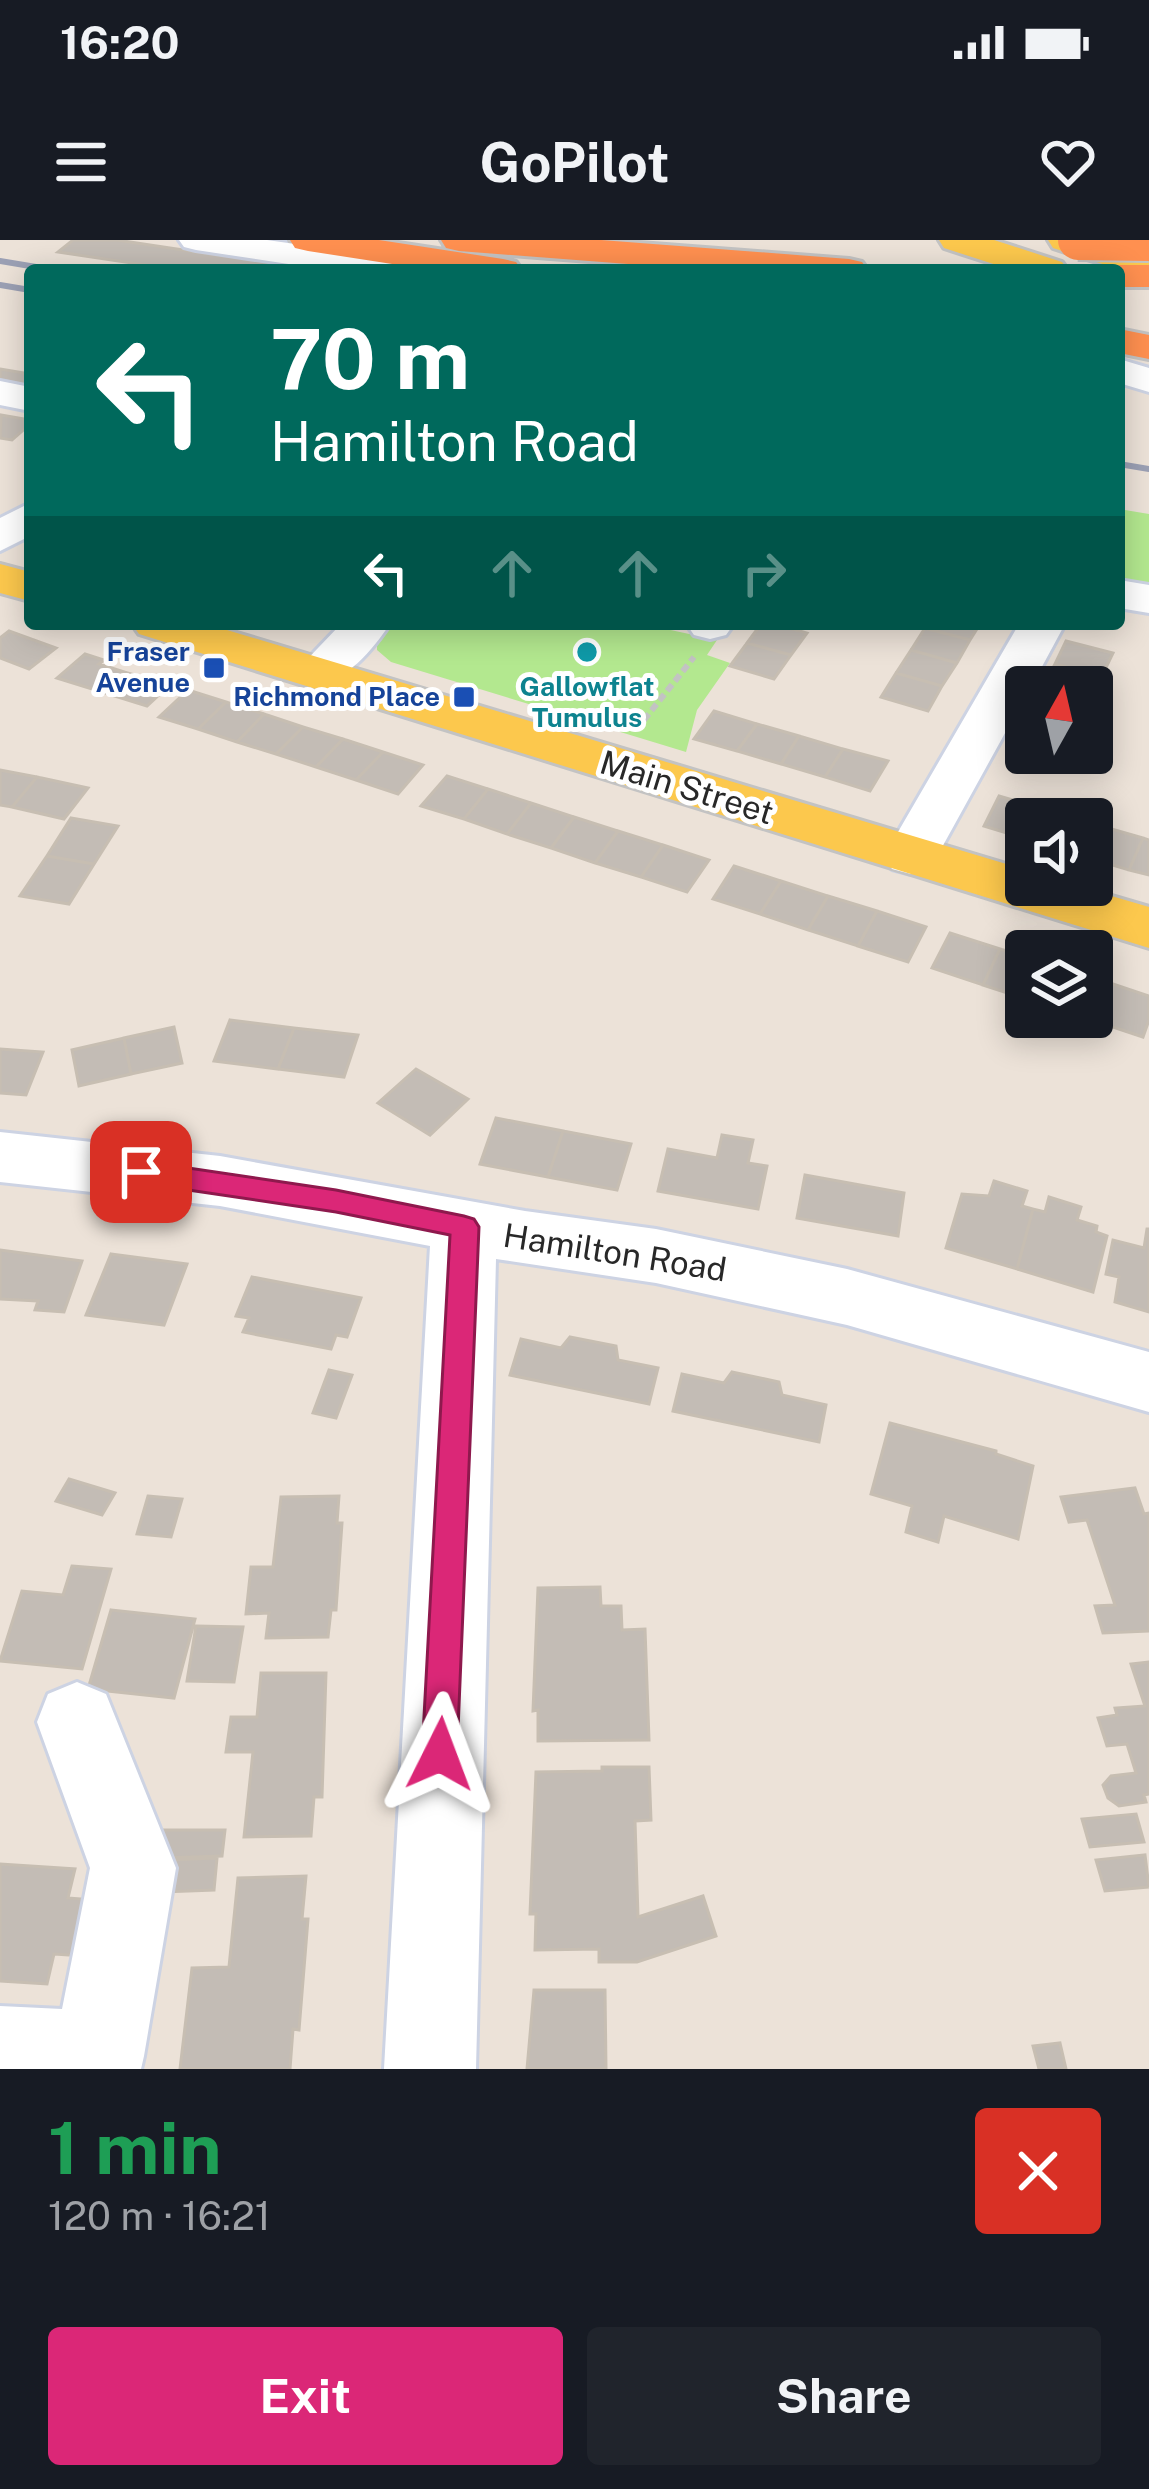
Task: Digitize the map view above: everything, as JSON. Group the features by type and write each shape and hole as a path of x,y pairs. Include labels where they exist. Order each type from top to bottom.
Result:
{"highway":[{"path":"308,240 464,264"},
{"path":"459,240 752,264"},
{"path":"1078,240 1149,241"}],"main road":[{"path":"957,240 1031,264"},
{"path":"1066,240 1149,272"},
{"name":"Main Street","path":"176,630 1149,928"}],"street":[{"path":"196,240 359,264"},
{"path":"320,672 362,630"},
{"path":"911,856 1039,630"},
{"name":"Hamilton Road","path":"0,1156 220,1181 464,1227 638,1253 848,1297 1149,1382"},
{"path":"430,2069 464,1227"},
{"path":"0,2050 97,2062 134,1868 77,1722"}],"path":[{"path":"610,763 709,638 710,630"}],"green space":[{"path":"1125,510 1149,514 1149,585 1125,581"},
{"path":"389,630 671,630 717,640 707,655 730,663 697,710 686,752 391,662 377,650"}],"building":[{"path":"73,240 117,240 223,256 230,250 317,263 139,264 58,252"},
{"path":"0,369 24,373 24,386 0,381"},
{"path":"1,415 24,419 24,429 12,440 0,438"},
{"path":"757,630 807,633 791,655 747,643"},
{"path":"924,630 970,640 957,663 911,650"},
{"path":"932,630 976,630 970,640"},
{"path":"9,631 56,648 29,669 0,658 0,638"},
{"path":"1066,641 1113,653 1107,666 1055,664"},
{"path":"747,643 791,655 774,679 730,666"},
{"path":"911,650 957,663 942,686 896,673"},
{"path":"85,654 124,672 102,692 57,678"},
{"path":"124,672 174,681 147,706 102,692"},
{"path":"896,673 942,686 928,711 881,697"},
{"path":"188,690 226,702 198,729 159,717"},
{"path":"226,702 264,714 237,742 198,729"},
{"path":"714,711 757,724 737,751 694,739"},
{"path":"264,714 303,727 276,754 237,742"},
{"path":"757,724 799,736 781,764 737,751"},
{"path":"303,727 343,739 316,767 276,754"},
{"path":"799,736 843,749 825,777 781,764"},
{"path":"343,739 383,752 356,780 316,767"},
{"path":"843,749 888,761 870,791 825,777"},
{"path":"383,752 423,765 398,794 356,780"},
{"path":"0,770 37,777 12,807 0,805"},
{"path":"447,776 488,789 464,819 421,806"},
{"path":"37,777 88,788 64,819 12,807"},
{"path":"488,789 531,803 507,834 464,819"},
{"path":"999,796 1006,798 1005,832 984,826"},
{"path":"531,803 574,817 551,848 507,834"},
{"path":"574,817 618,831 595,863 551,848"},
{"path":"71,818 118,826 94,864 47,856"},
{"path":"1113,829 1143,838 1129,870 1113,865"},
{"path":"618,831 663,845 641,877 595,863"},
{"path":"1143,838 1149,840 1149,875 1129,870"},
{"path":"663,845 709,860 687,892 641,877"},
{"path":"47,856 94,864 69,904 20,896"},
{"path":"734,866 781,881 760,914 713,899"},
{"path":"781,881 828,896 808,930 760,914"},
{"path":"828,896 877,911 858,946 808,930"},
{"path":"877,911 926,927 908,962 858,946"},
{"path":"950,933 1000,949 983,985 932,968"},
{"path":"1000,949 1005,951 1005,992 983,985"},
{"path":"1113,984 1149,996 1143,1037 1113,1027"},
{"path":"230,1020 294,1028 278,1069 214,1061"},
{"path":"174,1027 182,1063 131,1074 124,1038"},
{"path":"294,1028 358,1035 344,1077 278,1069"},
{"path":"124,1038 131,1074 79,1086 72,1050"},
{"path":"0,1049 43,1052 26,1095 0,1093"},
{"path":"416,1069 468,1099 430,1135 378,1103"},
{"path":"496,1118 563,1131 548,1177 480,1164"},
{"path":"563,1131 631,1144 617,1190 548,1177"},
{"path":"722,1135 753,1140 748,1163 767,1166 758,1209 658,1191 668,1149 717,1158"},
{"path":"805,1175 904,1193 898,1236 797,1218"},
{"path":"994,1181 1027,1191 1022,1206 1033,1209 1017,1269 946,1248 962,1194 989,1196"},
{"path":"1049,1197 1081,1207 1077,1220 1097,1226 1096,1232 1107,1236 1093,1292 1017,1269 1033,1209 1045,1212"},
{"path":"1147,1229 1149,1312 1115,1302 1119,1277 1106,1274 1113,1240 1144,1248"},
{"path":"0,1250 82,1261 64,1312 35,1310 38,1301 0,1299"},
{"path":"111,1254 187,1264 164,1325 86,1315"},
{"path":"252,1277 361,1298 347,1337 336,1335 331,1349 243,1332 249,1318 236,1316"},
{"path":"570,1337 616,1346 618,1360 658,1368 649,1404 510,1375 521,1339 561,1348"},
{"path":"329,1370 352,1375 336,1418 313,1413"},
{"path":"732,1372 779,1382 782,1395 826,1405 819,1442 673,1411 682,1374 724,1383"},
{"path":"890,1423 996,1451 1033,1466 1018,1539 944,1516 938,1542 906,1532 912,1506 871,1494"},
{"path":"69,1479 115,1493 102,1515 56,1501"},
{"path":"1135,1488 1144,1514 1149,1513 1149,1631 1103,1633 1095,1606 1115,1605 1087,1520 1069,1522 1061,1497"},
{"path":"148,1496 182,1499 171,1537 137,1534"},
{"path":"339,1496 337,1523 342,1523 336,1610 331,1610 328,1637 266,1638 269,1613 246,1614 251,1567 273,1567 281,1497"},
{"path":"72,1566 111,1569 82,1669 0,1661 22,1591 63,1595"},
{"path":"600,1587 601,1606 621,1606 622,1630 645,1629 649,1740 538,1741 538,1710 533,1711 538,1588"},
{"path":"111,1610 195,1619 174,1698 88,1689"},
{"path":"196,1626 243,1627 234,1682 187,1681"},
{"path":"1149,1662 1149,1794 1144,1795 1146,1802 1119,1806 1108,1798 1103,1785 1111,1776 1136,1773 1127,1744 1107,1746 1098,1718 1117,1715 1115,1708 1145,1706 1131,1664"},
{"path":"261,1673 326,1673 322,1797 314,1797 311,1836 244,1837 253,1752 226,1752 231,1717 257,1717"},
{"path":"602,1767 649,1767 651,1820 635,1821 638,1917 703,1896 716,1936 637,1962 599,1962 599,1949 535,1950 536,1914 530,1914 536,1772 602,1771"},
{"path":"1136,1814 1144,1842 1090,1847 1082,1819"},
{"path":"164,1830 225,1830 222,1856 161,1858"},
{"path":"1145,1855 1149,1887 1105,1891 1096,1860"},
{"path":"217,1858 214,1890 163,1892 167,1860"},
{"path":"0,1864 75,1869 68,1898 95,1900 83,1956 54,1954 47,1984 0,1981"},
{"path":"306,1876 302,1919 308,1919 299,2030 293,2029 290,2069 180,2069 192,1968 229,1967 238,1878"},
{"path":"534,1990 605,1990 606,2069 527,2069"},
{"path":"1060,2043 1066,2069 1039,2069 1033,2046"}],"railway":[{"path":"0,261 24,265"},
{"path":"0,285 24,289"},
{"path":"1125,465 1149,469"}],"place":[{"name":"Gallowflat Tumulus","path":"587,652"},
{"name":"Fraser Avenue","path":"214,668"},
{"name":"Richmond Place","path":"464,697"}],"route":[{"path":"141,1172 220,1181 464,1227 440,1754"}]}
